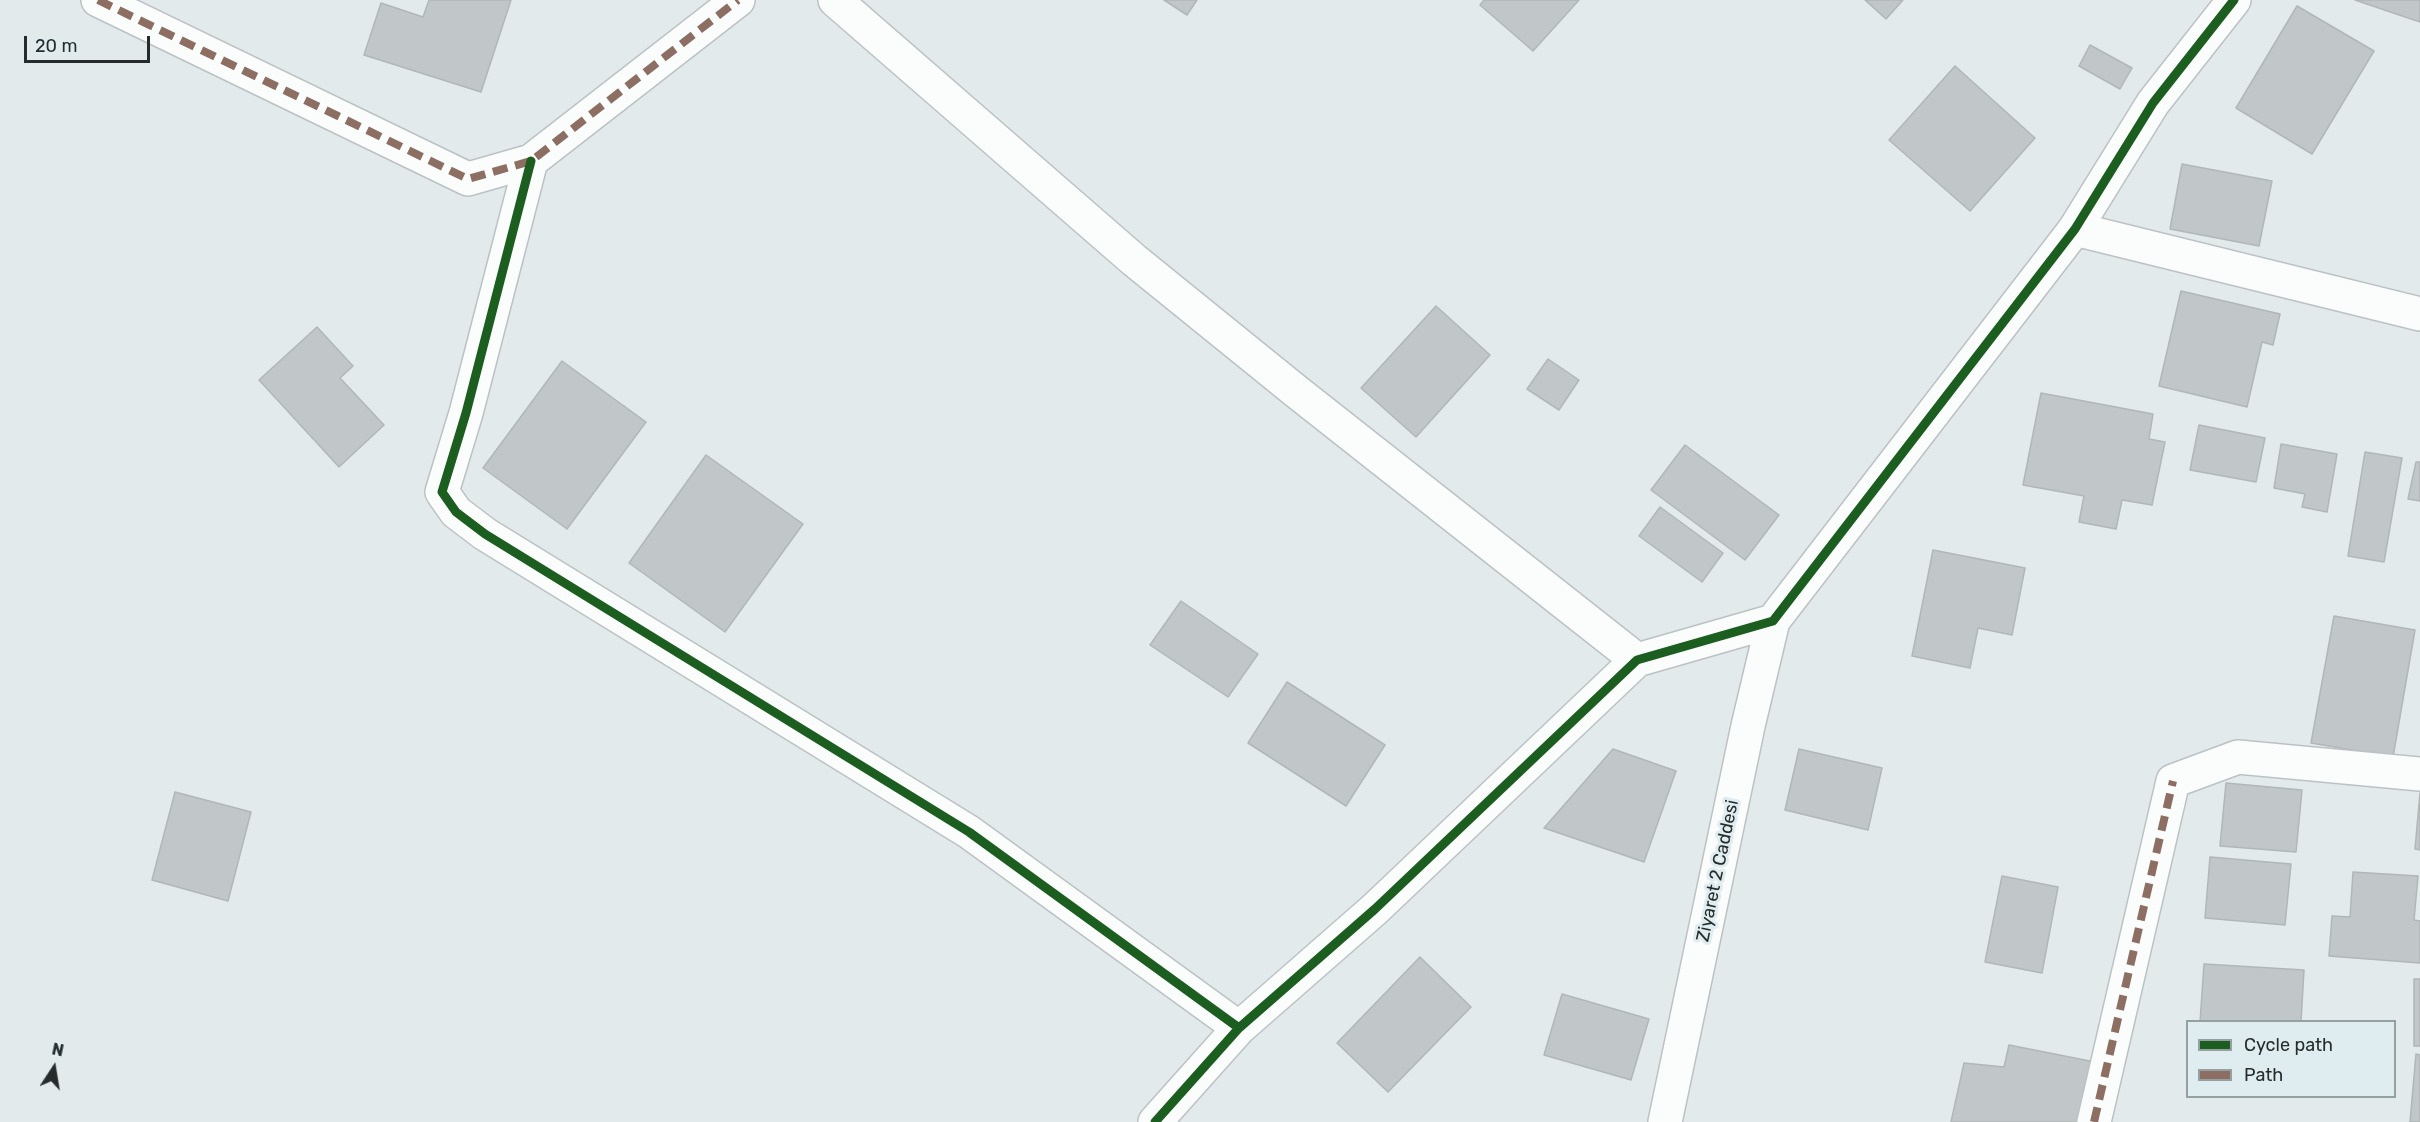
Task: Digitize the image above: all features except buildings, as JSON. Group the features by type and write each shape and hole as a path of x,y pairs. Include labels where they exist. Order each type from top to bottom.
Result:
{"street":[{"path":"98,0 468,179 531,161 738,0"},
{"path":"835,0 1134,260 1636,660"},
{"path":"1155,1122 1239,1028 1375,909 1636,660 1773,621 2075,229 2153,103 2234,0"},
{"path":"531,161 466,413 442,492 456,512 485,534 969,832 1239,1028"},
{"path":"2075,229 2420,314"},
{"name":"Ziyaret 2 Caddesi","path":"1665,1122 1748,726 1773,621"},
{"path":"2094,1122 2173,781 2238,757 2420,774"}],"marked path":[{"path":"98,0 468,179 531,161 738,0"},
{"path":"2094,1122 2173,781"}],"cycle path":[{"path":"1155,1122 1239,1028 1375,909 1637,660 1773,621 2075,229 2153,103 2234,0"},
{"path":"531,161 466,413 442,492 456,512 485,534 969,832 1239,1028"}]}
